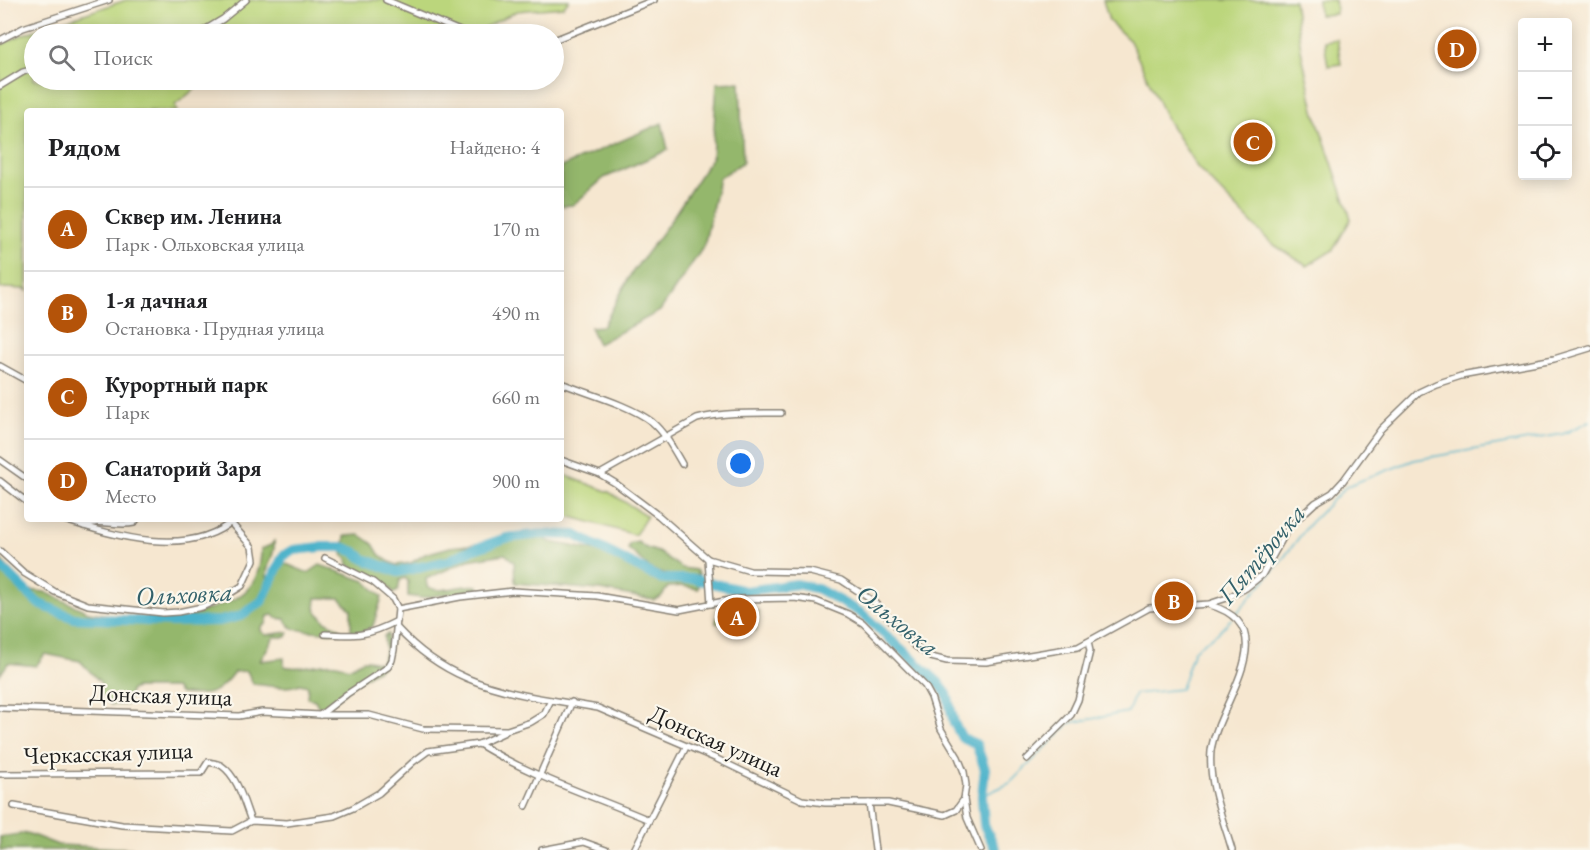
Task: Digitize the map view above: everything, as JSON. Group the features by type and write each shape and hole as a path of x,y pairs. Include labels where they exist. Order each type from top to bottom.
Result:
{"street":[{"path":"35,24 109,0"},
{"path":"215,24 246,0"},
{"path":"386,0 443,24"},
{"path":"564,36 654,0"},
{"path":"0,40 24,28"},
{"path":"0,86 24,72"},
{"path":"564,461 600,474 615,483 645,504 708,559 750,571 810,572 841,580 873,601 915,646 931,657 940,660 986,662 1066,650 1088,642 1149,608 1209,604 1227,598 1246,588 1262,575 1289,527 1308,509 1338,487 1371,440 1419,392 1461,376 1554,358 1590,348"},
{"path":"0,366 24,379"},
{"path":"564,384 627,408 652,422 682,464"},
{"path":"600,474 692,422 710,416 781,413"},
{"path":"0,460 24,477"},
{"path":"0,481 24,500"},
{"path":"71,522 131,538 161,542 189,540 213,532 231,522"},
{"path":"84,526 93,523 128,525 135,522"},
{"path":"0,551 24,573 55,592 88,605 163,613 178,612 202,607 242,586 254,560 252,547 234,522"},
{"path":"320,715 388,667 392,660 399,609 393,599 373,582 325,558"},
{"path":"708,559 711,604"},
{"path":"399,609 460,597 513,591 597,596 679,610 735,599 794,598 816,601 848,614 863,623 925,686 941,729 964,772 967,818 981,850"},
{"path":"1209,604 1229,612 1239,624 1248,643 1245,663 1219,722 1211,753 1217,800 1232,850"},
{"path":"325,634 355,636 370,633 397,621"},
{"name":"Донская улица","path":"397,628 406,638 452,673 508,693 598,708 717,759 802,800 825,803 888,803 945,815 956,810 964,799"},
{"path":"1027,759 1071,715 1078,700 1090,651 1088,642"},
{"name":"Донская улица","path":"0,708 239,716 262,712 369,715 423,729 507,730 531,722 544,714 551,700"},
{"path":"526,806 572,702"},
{"path":"14,806 122,825 232,831 251,821 286,823 334,816 353,808 379,792 428,752 479,744 507,730"},
{"path":"479,744 496,755 540,775 649,820"},
{"path":"634,850 686,747"},
{"name":"Черкасская улица","path":"0,774 201,773 208,762 220,764 229,773 240,792 251,821"},
{"path":"868,802 875,850"},
{"path":"542,850 584,843 606,850"}],"green space":[{"path":"126,0 569,0 563,7 517,11 492,24 54,24"},
{"path":"1103,0 1294,0 1301,50 1314,110 1351,219 1333,250 1307,266 1271,243 1197,167 1166,118 1130,41 1109,21"},
{"path":"1318,0 1335,0 1336,14 1319,15"},
{"path":"24,34 24,90 194,90 175,105 176,108 24,108 24,289 0,289 0,45"},
{"path":"1337,39 1341,64 1328,66 1324,41"},
{"path":"740,82 743,162 719,178 704,246 660,311 598,344 590,327 603,326 631,274 669,223 712,157 717,83"},
{"path":"662,123 668,150 604,178 573,205 564,206 564,166"},
{"path":"564,475 609,492 647,516 635,535 564,515"},
{"path":"360,535 373,544 379,554 396,565 411,563 425,554 450,547 477,544 485,548 507,541 543,537 550,542 598,551 656,581 699,583 698,589 683,586 668,587 661,597 654,600 600,590 515,583 514,562 505,554 468,560 426,579 427,586 433,589 472,585 478,586 478,589 421,598 408,596 408,581 405,578 400,580 398,591 394,593 386,584 348,565 347,558 343,556 345,536"},
{"path":"274,541 273,554 267,569 268,580 272,585 284,563 308,573 320,565 365,581 382,597 373,626 364,631 351,633 351,610 340,598 316,598 315,609 325,621 339,628 341,633 295,629 285,619 276,618 273,615 268,616 266,624 261,627 261,631 266,635 289,632 287,637 274,637 260,661 284,658 284,666 292,667 333,663 348,668 366,660 381,663 385,652 384,636 388,634 386,661 382,667 355,683 321,712 315,700 307,698 308,686 300,684 283,687 253,684 247,671 234,672 222,686 205,694 180,694 175,688 135,688 131,690 126,705 111,705 100,693 101,683 80,661 45,654 36,666 8,663 0,675 0,559 29,590 45,592 88,612 107,615 114,622 180,625 190,616 227,603 245,592 257,575 261,549 271,545"},
{"path":"638,542 682,568 696,570 699,574 672,575 652,569 628,549 629,544"},
{"path":"719,609 759,611 756,630 716,623"},
{"path":"27,833 58,845 163,850 0,850 0,837"}],"waterway":[{"name":"Пятёрочка","path":"1235,615 1310,523 1347,486 1414,460 1563,434 1590,421"},
{"name":"Ольховка","path":"0,566 39,604 74,618 173,622 220,621 241,616 262,601 283,556 294,550 342,547 355,552 364,559 398,572 449,561 466,552 506,538 541,534 575,535 661,579 694,579 746,591 797,584 818,589 861,613 938,682 947,694 954,723 962,738 976,744 985,769 982,796 984,825 996,850"},
{"name":"Пятёрочка","path":"982,796 1010,783 1070,723 1128,712 1135,694 1181,689 1194,650 1218,633 1231,619"}],"place":[{"name":"Санаторий Заря","path":"1457,49"},
{"name":"Курортный парк","path":"1253,142"},
{"name":"1-я дачная","path":"1174,601"},
{"name":"Сквер им. Ленина","path":"737,617"}]}
